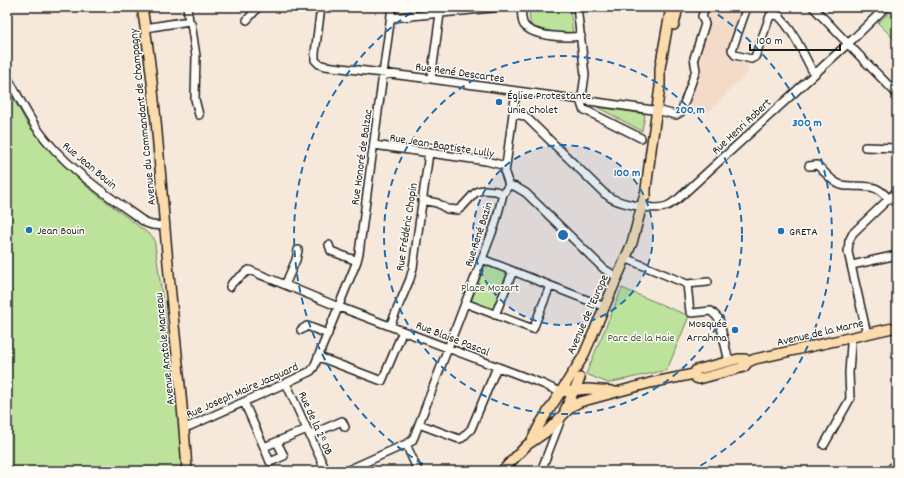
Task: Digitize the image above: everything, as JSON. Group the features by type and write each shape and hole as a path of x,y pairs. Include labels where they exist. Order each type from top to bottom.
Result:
{"main road":[{"name":"Avenue du Commandant de Champagny","path":"142,7 158,146 165,226"},
{"name":"Avenue de l’Europe","path":"660,87 660,68 671,7"},
{"name":"Avenue de l’Europe","path":"531,443 540,424 583,357 632,243 643,207 660,87 666,69 678,7"},
{"name":"Avenue Anatole Manceau","path":"165,226 187,471"},
{"name":"Avenue de la Marne","path":"694,374 696,378 700,379 744,367 748,362 897,327"},
{"path":"502,471 531,443 546,432 563,414 580,378 583,357"},
{"name":"Avenue de la Marne","path":"563,414 572,406 580,402 615,392 694,374 696,370 738,359 745,359 748,362"},
{"path":"580,378 582,384 588,389"},
{"path":"560,392 588,389 615,392"}],"street":[{"path":"187,7 196,56 195,99 199,115"},
{"path":"246,20 255,11 256,7"},
{"name":"Rue René Descartes","path":"321,7 314,53 315,60 319,64 325,66 582,100 676,115 681,112 696,70 694,58 706,24 702,16 705,7"},
{"name":"Rue Honoré de Balzac","path":"339,306 359,253 392,7"},
{"path":"391,18 502,7"},
{"path":"521,7 523,23 532,31 546,35 581,36"},
{"path":"577,7 585,75 581,104 583,109 641,138"},
{"path":"747,7 732,50 735,55 751,60 755,57 770,16 780,16"},
{"path":"767,7 780,16 792,33 814,74"},
{"path":"813,7 897,94"},
{"name":"Rue Henri Robert","path":"513,114 526,116 605,194 621,202 643,207 665,207 678,199 886,7"},
{"path":"431,79 440,14"},
{"path":"145,28 189,21"},
{"name":"Rue Jean Bouin","path":"7,77 24,109 37,128 53,149 72,168 146,223 165,226"},
{"path":"891,88 897,82"},
{"path":"516,91 505,173 509,185 526,193 604,269 617,277"},
{"name":"Rue Jean-Baptiste Lully","path":"374,145 486,161 506,166"},
{"path":"865,147 897,148"},
{"name":"Rue Frédéric Chopin","path":"390,326 410,279 413,268 429,153"},
{"path":"809,166 817,165 839,184 848,186 875,187 888,199"},
{"name":"Rue René Bazin","path":"406,444 412,441 414,437 495,225 502,197 509,185"},
{"path":"422,200 437,203 447,209 458,210 478,191 496,191 502,197"},
{"path":"867,334 848,252 849,241 853,233 897,191"},
{"path":"329,245 331,251 357,261"},
{"path":"285,285 296,260 298,250"},
{"path":"852,265 897,255"},
{"path":"626,258 687,284 708,282"},
{"path":"482,259 604,307"},
{"name":"Rue Blaise Pascal","path":"230,286 249,270 560,392"},
{"path":"495,314 513,271"},
{"path":"687,284 690,312 711,311 719,319 729,362"},
{"path":"465,303 533,329 550,286"},
{"name":"Rue Joseph Maire Jacquard","path":"184,428 311,371 319,357 339,306"},
{"path":"301,330 307,326 328,334"},
{"path":"319,357 382,381 403,331"},
{"path":"824,444 850,399 850,338"},
{"path":"419,424 459,439 462,438 471,429 496,367"},
{"name":"Rue de la 2ᵉ DB","path":"286,383 326,471"},
{"path":"244,402 270,462 284,456 277,442"},
{"path":"541,471 563,414"},
{"path":"264,447 342,421 345,427"},
{"path":"346,471 406,444 418,471"},
{"path":"889,471 897,462"}],"shaded area":[{"path":"709,7 744,7 730,47 747,61 748,69 747,73 711,110 706,112 688,106 701,67 698,58 709,24 706,16"}],"green space":[{"path":"570,7 573,35 544,32 534,28 531,25 529,9"},
{"path":"895,7 897,7 897,42 878,23"},
{"path":"7,88 30,128 86,186 154,238 185,457 185,471 7,471"},
{"path":"597,107 645,114 642,131"},
{"name":"Place Mozart","path":"486,263 509,272 494,311 471,302"},
{"name":"Parc de la Haie","path":"622,288 689,316 667,370 608,383 586,374"}],"place":[{"name":"Église Protestante Unie Cholet","path":"499,102"},
{"name":"Jean Bouin","path":"29,230"},
{"name":"GRETA","path":"781,231"},
{"name":"Mosquée Arrahma","path":"735,330"}]}
